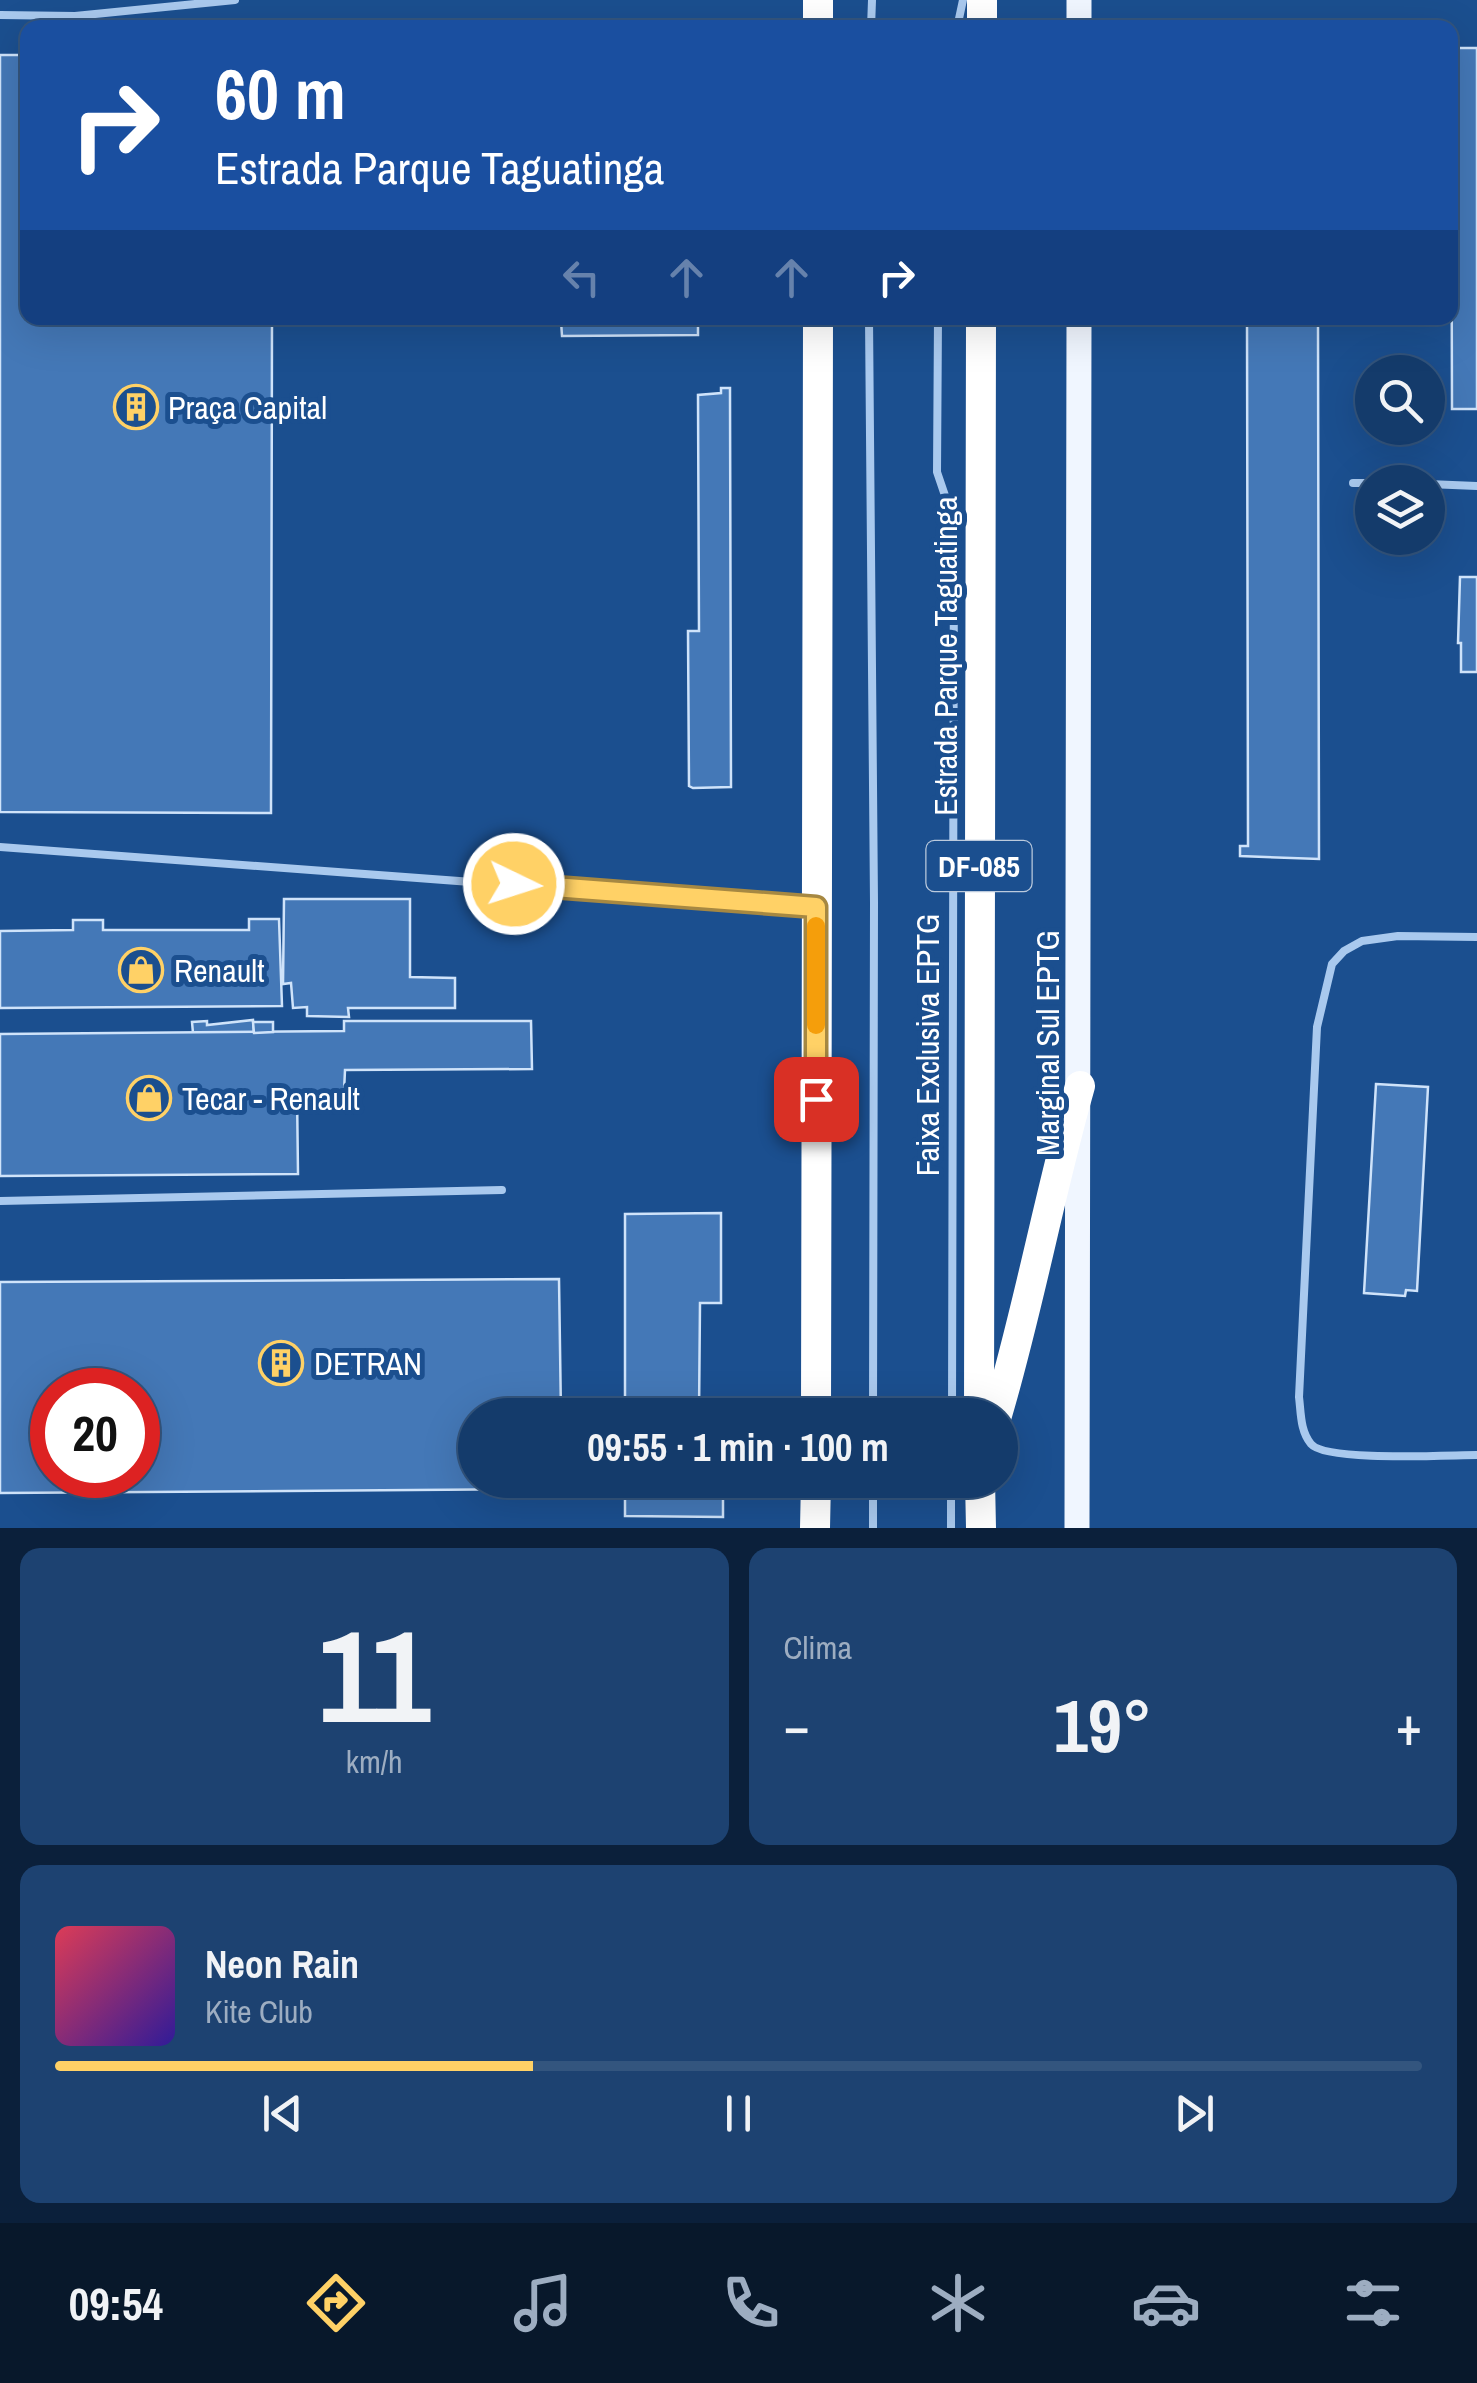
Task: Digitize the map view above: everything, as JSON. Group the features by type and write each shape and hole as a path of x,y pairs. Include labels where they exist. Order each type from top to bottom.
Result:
{"highway":[{"path":"816,1398 818,325"},
{"name":"Estrada Parque Taguatinga","path":"979,1398 981,325"},
{"path":"1002,1398 1080,1086"},
{"path":"816,1498 816,1528"},
{"path":"981,1498 982,1528"}],"main road":[{"name":"Marginal Sul EPTG","path":"1077,1528 1079,325"}],"lane":[{"path":"0,15 75,16 234,0"},
{"name":"Faixa Exclusiva EPTG","path":"869,325 873,1398"},
{"name":"Faixa Exclusiva EPTG","path":"938,325 937,472 954,522 952,1398"},
{"path":"1445,485 1477,486"},
{"path":"0,846 816,907"},
{"path":"1477,937 1398,936 1362,941 1344,951 1332,964 1317,1027 1299,1398 1302,1425 1311,1445 1323,1451 1382,1456 1477,1455"},
{"path":"0,1201 502,1190"},
{"path":"873,1498 873,1528"},
{"path":"951,1528 952,1498"}],"building":[{"path":"1458,48 1477,48 1477,409 1452,409 1452,325 1458,325"},
{"name":"Praça Capital","path":"0,55 20,55 20,325 272,325 271,813 0,812"},
{"path":"561,325 698,325 698,335 562,336"},
{"path":"1247,325 1318,325 1319,859 1240,856 1240,846 1248,846"},
{"path":"721,388 730,388 731,787 693,788 689,786 688,631 699,631 698,395 721,393"},
{"path":"1460,577 1477,577 1477,672 1461,672"},
{"path":"284,899 410,899 410,977 455,978 455,1008 348,1008 349,1017 307,1016 307,1007 293,1008 291,983 283,984"},
{"name":"Renault","path":"249,919 279,919 282,1006 0,1008 0,931 73,930 73,920 103,920 103,930 249,930"},
{"path":"253,1020 254,1033 193,1033 192,1022 207,1021 207,1025"},
{"name":"Tecar - Renault","path":"344,1021 531,1021 532,1069 345,1070 344,1092 297,1092 298,1174 0,1176 0,1034 344,1031"},
{"path":"253,1022 273,1022 273,1032 254,1033"},
{"path":"1376,1084 1428,1087 1417,1291 1406,1290 1405,1296 1364,1293"},
{"path":"721,1213 721,1303 700,1303 699,1398 625,1398 625,1214"},
{"name":"DETRAN","path":"559,1279 561,1398 458,1398 458,1490 160,1492 160,1368 30,1368 30,1493 0,1493 0,1282"},
{"path":"625,1498 723,1498 723,1517 625,1516"}],"slow traffic":[{"path":"816,926 816,1025"}],"place":[{"name":"Praça Capital","path":"136,407"},
{"name":"Renault","path":"141,970"},
{"name":"Tecar - Renault","path":"149,1098"},
{"name":"DETRAN","path":"281,1363"}],"route":[{"path":"514,884 816,907 816,1099"}]}
